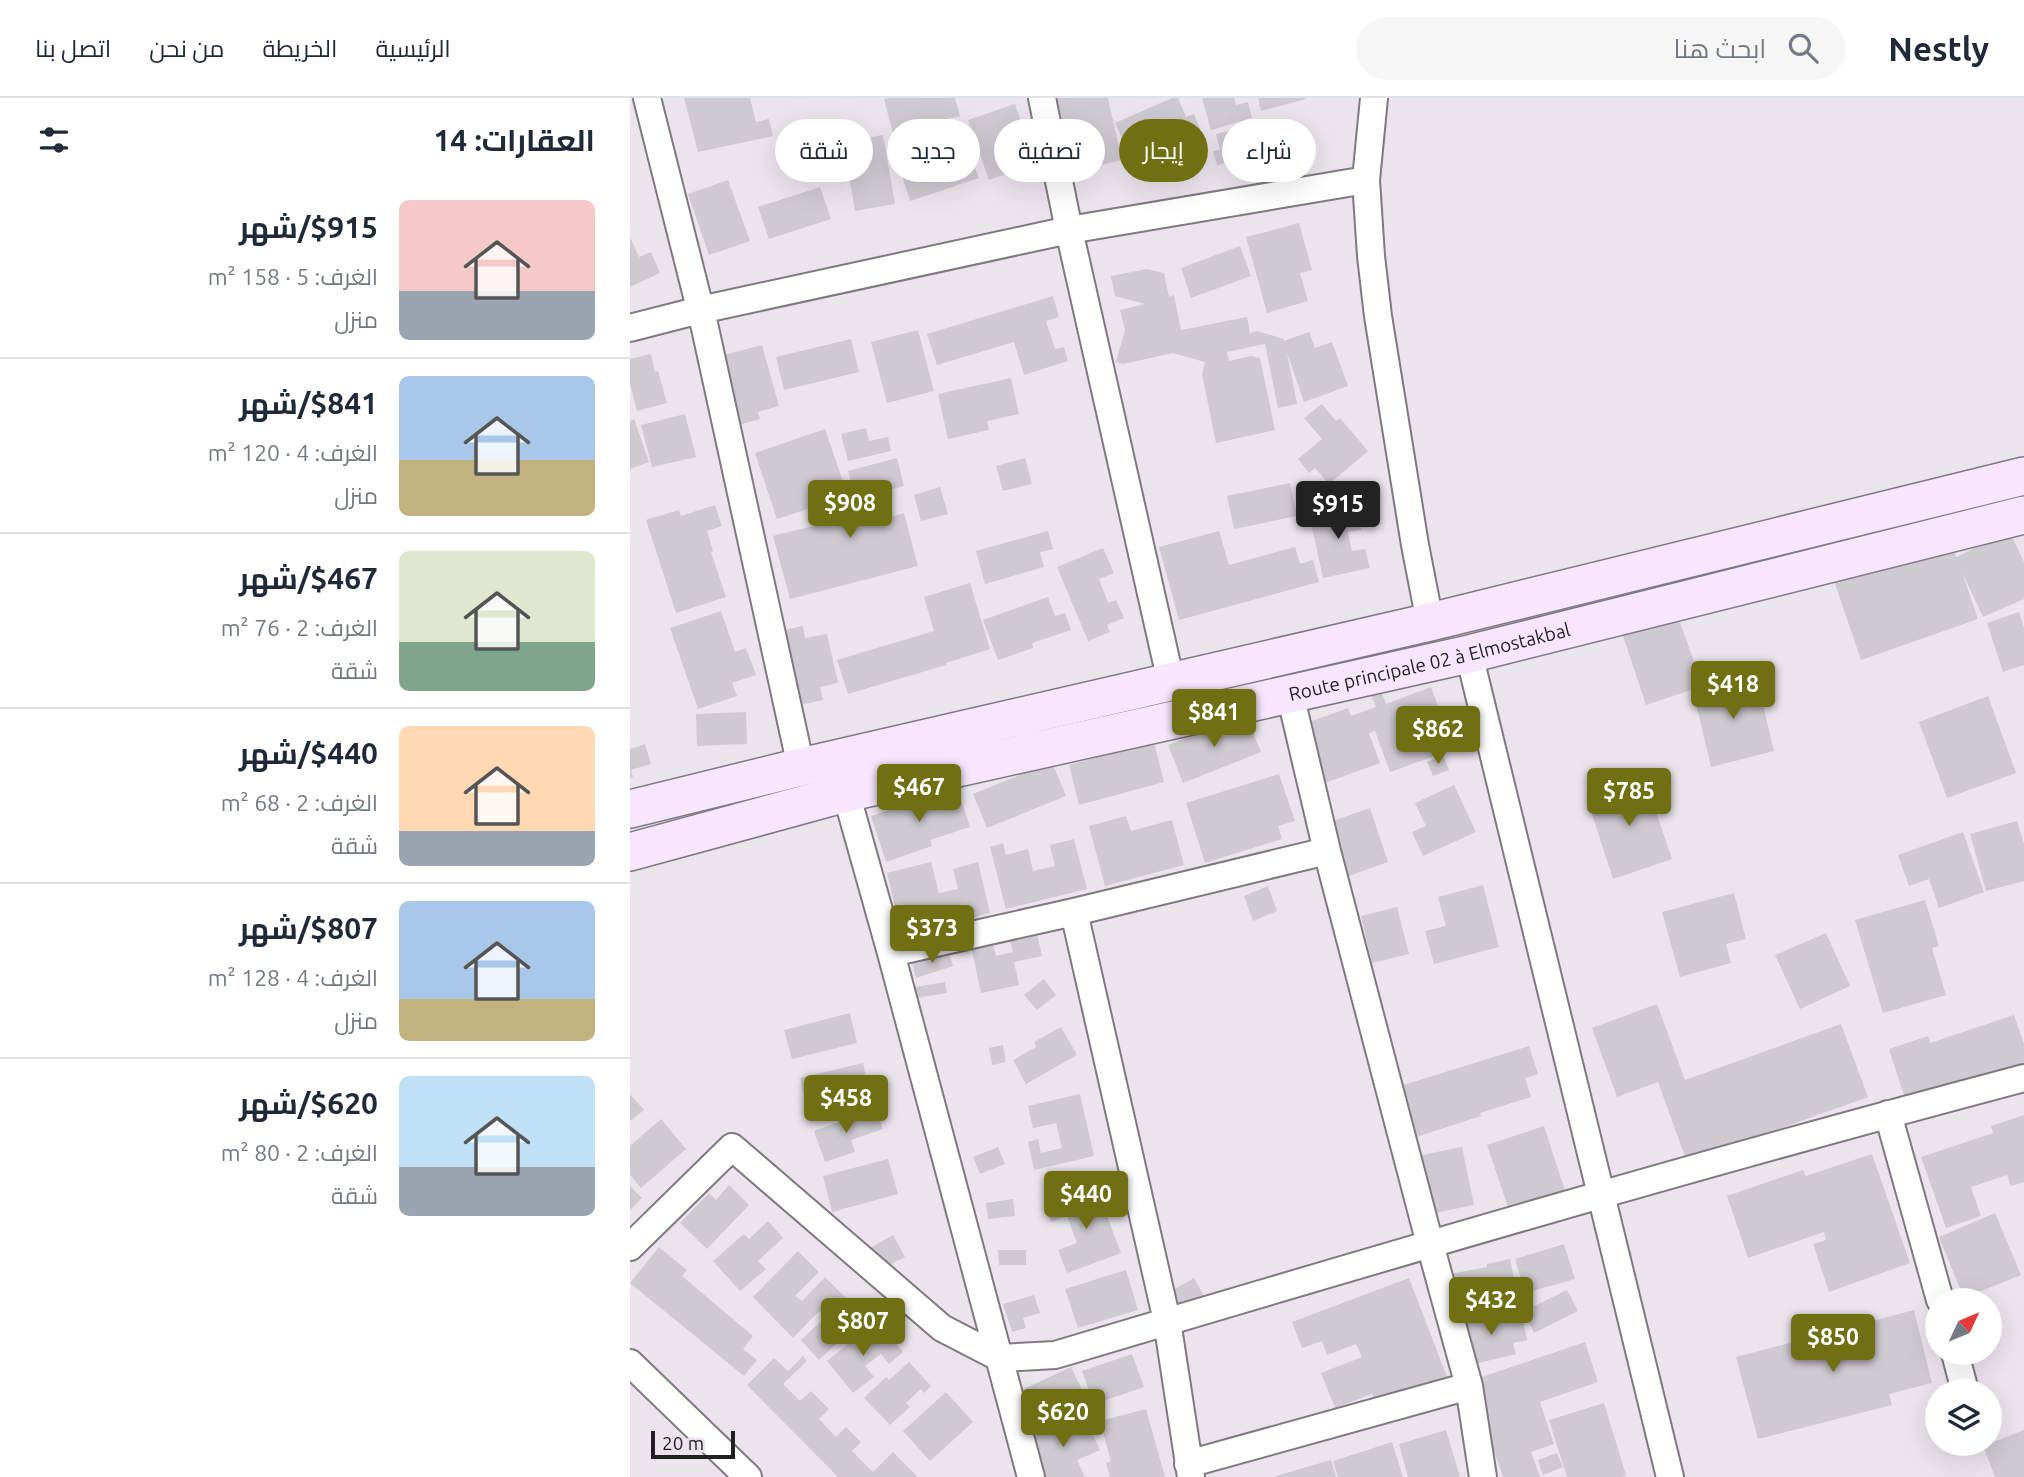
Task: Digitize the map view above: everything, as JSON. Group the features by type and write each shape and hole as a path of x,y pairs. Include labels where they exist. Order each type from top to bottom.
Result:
{"main road":[{"name":"Route principale 02 à Elmostakbal","path":"630,809 1430,622 2024,476"},
{"name":"Route principale 02 à Elmostakbal","path":"630,852 846,793 1469,654 2024,515"}],"street":[{"path":"646,98 700,310 801,767"},
{"path":"1042,98 1069,230 1171,682"},
{"path":"1374,98 1366,180 1371,256 1378,316 1430,622"},
{"path":"630,328 700,310 1069,230 1366,180"},
{"path":"1469,654 1670,1477"},
{"path":"1290,694 1327,851 1469,1386 1483,1477"},
{"path":"846,793 1031,1477"},
{"path":"891,953 1327,851"},
{"path":"1074,912 1167,1321 1190,1470 1469,1386"},
{"path":"630,1247 733,1147 942,1328 1000,1358 1055,1355 1430,1244 2024,1078"},
{"path":"1888,1114 1937,1288"},
{"path":"630,1363 748,1477"}],"building":[{"path":"684,98 750,98 756,122 769,119 773,136 698,152"},
{"path":"955,98 960,116 948,119 889,119 884,99"},
{"path":"1057,98 1108,98 1119,147 1119,161 1105,164 1105,119 1062,119"},
{"path":"1172,98 1178,98 1186,117 1194,114 1196,119 1124,119"},
{"path":"1202,98 1234,98 1236,105 1248,102 1252,118 1222,119 1222,127 1211,130"},
{"path":"1258,98 1305,98 1306,99 1261,111"},
{"path":"1015,104 1020,119 994,119 994,178 989,180 980,154 980,119 971,119"},
{"path":"1222,132 1222,164 1217,165 1213,151 1220,150 1216,134"},
{"path":"883,135 887,182 891,182 895,204 855,211 850,182 873,182 873,137"},
{"path":"728,180 750,241 709,255 688,194"},
{"path":"904,182 967,182 910,201"},
{"path":"820,187 831,219 769,239 758,207"},
{"path":"1299,223 1312,270 1300,273 1308,301 1267,313 1246,237"},
{"path":"630,237 639,257 651,252 660,273 630,287"},
{"path":"1240,246 1251,276 1191,298 1181,268"},
{"path":"1147,269 1164,273 1169,297 1174,295 1181,330 1247,317 1250,333 1257,331 1284,341 1309,332 1315,348 1332,342 1348,386 1304,402 1287,353 1297,404 1278,408 1265,344 1227,352 1229,361 1251,356 1260,358 1275,430 1216,443 1202,374 1205,362 1173,353 1123,364 1116,362 1125,330 1120,310 1145,304 1115,296 1111,276"},
{"path":"1053,296 1059,317 1046,321 1055,349 1064,347 1068,361 1024,375 1014,342 937,365 927,334"},
{"path":"918,330 934,391 887,403 871,342"},
{"path":"851,339 859,372 784,390 776,357"},
{"path":"762,345 779,406 758,412 760,419 735,426 716,357"},
{"path":"651,354 667,403 637,411 630,384 630,359"},
{"path":"1011,378 1019,414 987,421 989,430 948,439 938,394"},
{"path":"1322,404 1336,421 1340,418 1368,451 1329,484 1315,468 1309,473 1298,459 1322,439 1304,418"},
{"path":"685,414 696,457 652,467 641,425"},
{"path":"634,419 649,462 630,469 630,421"},
{"path":"866,428 869,441 888,437 891,451 848,461 841,434"},
{"path":"825,429 848,496 777,519 755,453"},
{"path":"897,458 904,486 881,492 888,518 904,513 918,566 790,599 773,536 860,514 848,471"},
{"path":"1025,458 1032,484 1003,491 996,466"},
{"path":"1290,483 1297,516 1234,529 1227,496"},
{"path":"940,487 948,514 921,521 914,495"},
{"path":"1356,504 1361,530 1348,532 1352,551 1365,549 1370,568 1323,578 1309,514"},
{"path":"715,505 722,526 707,531 726,597 676,613 646,520 679,510 681,516"},
{"path":"1048,531 1053,549 1040,552 1044,567 985,584 976,551"},
{"path":"1219,531 1229,565 1295,547 1300,564 1313,560 1319,582 1179,620 1159,547"},
{"path":"2010,532 2024,562 2024,599 1983,617 1962,572 1978,619 1861,660 1834,581 1950,541 1956,557"},
{"path":"1103,548 1114,573 1099,579 1108,603 1116,600 1124,618 1107,625 1110,632 1088,641 1057,567"},
{"path":"970,583 990,649 848,694 837,660 934,631 924,597"},
{"path":"1048,597 1055,616 1065,613 1071,630 1032,643 1033,648 998,660 983,620"},
{"path":"1674,606 1703,686 1646,705 1619,624"},
{"path":"721,611 735,652 746,648 756,675 732,683 737,696 698,709 670,628"},
{"path":"2019,612 2024,628 2024,665 2003,672 1987,623"},
{"path":"803,626 805,638 827,634 838,683 820,687 823,700 795,706 778,631"},
{"path":"1756,676 1774,751 1711,767 1693,691"},
{"path":"1431,687 1454,749 1390,772 1375,731 1369,733 1380,763 1325,783 1304,724 1348,708 1351,716 1376,707 1370,691 1380,688 1386,704"},
{"path":"1988,696 2016,773 1947,798 1919,722"},
{"path":"746,712 747,744 697,746 696,714"},
{"path":"1246,715 1261,752 1183,783 1168,745"},
{"path":"1154,742 1164,782 1079,805 1069,765"},
{"path":"645,744 651,764 631,770 633,777 630,778 630,749"},
{"path":"1443,756 1449,770 1433,776 1427,762"},
{"path":"1052,762 1066,796 987,828 973,794"},
{"path":"1279,774 1295,821 1278,826 1282,839 1205,863 1186,803"},
{"path":"1644,777 1672,859 1613,879 1586,796"},
{"path":"1454,785 1476,832 1423,856 1412,832 1426,826 1415,803"},
{"path":"957,788 970,827 930,840 932,846 886,862 871,816"},
{"path":"1370,808 1388,862 1349,876 1330,822"},
{"path":"1126,816 1131,831 1172,820 1184,865 1105,886 1089,826"},
{"path":"2017,821 2024,844 2024,881 1986,891 1970,834"},
{"path":"1963,832 1984,892 1939,908 1929,879 1909,886 1898,855"},
{"path":"1074,839 1087,889 1006,909 990,847 1003,843 1006,855 1028,849 1033,871 1055,866 1050,845"},
{"path":"931,862 939,893 958,889 953,869 978,862 990,913 902,935 887,873"},
{"path":"1483,885 1499,947 1434,964 1425,931 1446,926 1438,897"},
{"path":"1268,886 1277,911 1253,921 1244,896"},
{"path":"1734,893 1746,939 1726,944 1731,963 1680,977 1662,912"},
{"path":"1925,900 1939,946 1932,948 1946,995 1883,1013 1855,920"},
{"path":"1397,907 1409,954 1372,963 1361,916"},
{"path":"1826,933 1850,986 1800,1009 1775,955"},
{"path":"1037,934 1042,956 1014,962 1019,985 981,993 971,946 992,942 996,956 1013,952 1010,940"},
{"path":"949,953 953,966 916,978 912,964"},
{"path":"1044,979 1056,995 1037,1010 1024,995"},
{"path":"945,982 947,993 917,998 915,987"},
{"path":"1657,1004 1685,1080 1841,1024 1868,1097 1687,1162 1658,1082 1617,1097 1592,1028"},
{"path":"850,1013 857,1043 792,1059 784,1030"},
{"path":"2014,1015 2024,1044 2024,1068 1907,1105 1889,1049 1928,1036 1930,1043"},
{"path":"1061,1027 1077,1055 1026,1084 1013,1060 1036,1047 1034,1042"},
{"path":"1003,1045 1006,1062 992,1065 989,1048"},
{"path":"1529,1046 1538,1074 1525,1078 1531,1097 1413,1138 1397,1087"},
{"path":"863,1063 868,1086 835,1094 837,1105 808,1112 800,1078"},
{"path":"630,1094 644,1110 630,1121"},
{"path":"1080,1094 1094,1156 1034,1170 1028,1142 1038,1139 1041,1153 1062,1148 1056,1123 1033,1128 1028,1106"},
{"path":"876,1109 883,1129 851,1140 855,1152 825,1162 814,1131"},
{"path":"2024,1115 2024,1182 2011,1186 2007,1175 1971,1187 1981,1216 1946,1228 1921,1157 1993,1133 1991,1126"},
{"path":"661,1119 686,1149 641,1188 630,1175 630,1146"},
{"path":"1544,1126 1565,1191 1509,1210 1487,1145"},
{"path":"998,1147 1005,1164 980,1174 973,1157"},
{"path":"1462,1147 1474,1205 1434,1213 1422,1155"},
{"path":"1872,1154 1910,1263 1829,1292 1813,1244 1826,1240 1824,1232 1748,1258 1727,1196 1803,1170 1806,1176"},
{"path":"888,1159 898,1194 832,1212 823,1176"},
{"path":"729,1185 749,1205 707,1249 680,1223 709,1193 716,1200"},
{"path":"630,1186 642,1198 630,1210"},
{"path":"1097,1190 1121,1253 1067,1273 1058,1250 1077,1243 1067,1216 1051,1222 1046,1208"},
{"path":"1013,1199 1015,1216 988,1219 986,1203"},
{"path":"1995,1213 2021,1275 1989,1288 1960,1288 1939,1237"},
{"path":"768,1221 783,1238 758,1261 766,1269 740,1291 713,1261 744,1234 749,1239"},
{"path":"893,1235 905,1257 879,1270 868,1249"},
{"path":"1564,1244 1575,1279 1525,1293 1515,1259"},
{"path":"659,1247 687,1270 682,1276 753,1336 743,1349 757,1360 744,1376 630,1283"},
{"path":"998,1250 1026,1250 1026,1265 999,1265"},
{"path":"798,1251 819,1272 795,1296 802,1301 825,1277 854,1306 834,1326 819,1311 793,1338 753,1297"},
{"path":"1510,1259 1518,1298 1453,1311 1445,1275 1487,1267 1487,1264"},
{"path":"1126,1270 1138,1310 1078,1328 1065,1289"},
{"path":"1194,1278 1207,1301 1184,1315 1170,1292"},
{"path":"1409,1278 1447,1377 1376,1404 1372,1394 1335,1408 1321,1373 1362,1357 1356,1344 1327,1355 1322,1341 1302,1348 1292,1322"},
{"path":"1567,1290 1578,1311 1534,1333 1524,1311"},
{"path":"1034,1295 1040,1313 1023,1318 1026,1328 1012,1332 1003,1304"},
{"path":"1914,1310 1925,1365 1928,1365 1931,1379 1925,1379 1925,1385 1889,1394 1892,1405 1758,1439 1736,1357"},
{"path":"1521,1311 1527,1340 1513,1343 1516,1354 1466,1366 1457,1324"},
{"path":"820,1322 838,1342 819,1360 801,1340"},
{"path":"876,1326 890,1343 894,1341 903,1352 889,1364 881,1354 865,1366 874,1377 853,1393 827,1361 851,1342 854,1345"},
{"path":"1585,1342 1598,1382 1540,1402 1554,1444 1531,1452 1540,1477 1503,1477 1470,1381"},
{"path":"1132,1354 1144,1387 1094,1404 1082,1371"},
{"path":"803,1356 807,1361 783,1384 800,1401 811,1391 829,1409 819,1419 836,1437 846,1427 861,1442 852,1451 873,1472 893,1452 918,1477 838,1477 747,1385 774,1358 788,1371"},
{"path":"909,1362 931,1386 924,1393 921,1389 906,1403 910,1407 890,1425 864,1398 886,1377 889,1380"},
{"path":"1071,1367 1086,1398 1027,1425 1013,1394"},
{"path":"946,1392 973,1422 930,1461 903,1431"},
{"path":"1604,1403 1626,1475 1567,1477 1549,1420"},
{"path":"1146,1409 1165,1477 1110,1477 1106,1463 1111,1461 1100,1421"},
{"path":"1083,1414 1100,1450 1077,1460 1085,1477 1042,1477 1025,1441"},
{"path":"1446,1430 1460,1477 1408,1477 1399,1444"},
{"path":"2024,1430 2024,1477 1995,1477 1987,1456 2002,1456 2002,1439"},
{"path":"1392,1442 1403,1477 1338,1477 1333,1461"},
{"path":"1557,1453 1563,1467 1543,1475 1538,1460"},
{"path":"1331,1460 1336,1477 1276,1477 1276,1476"}]}
